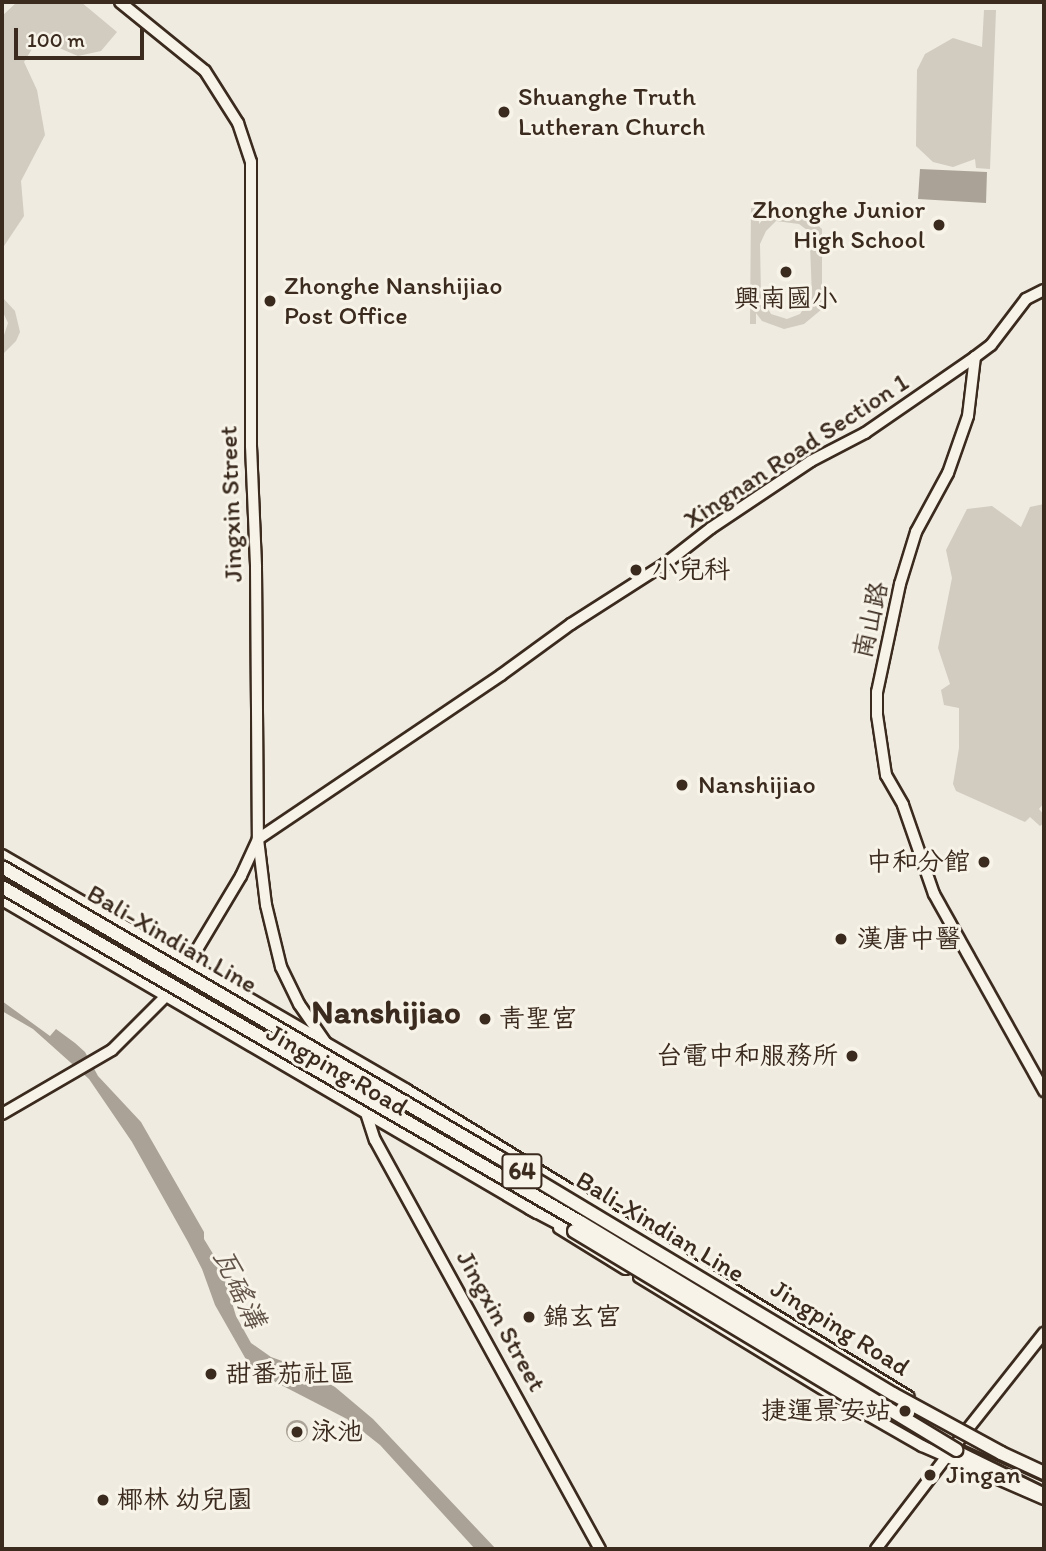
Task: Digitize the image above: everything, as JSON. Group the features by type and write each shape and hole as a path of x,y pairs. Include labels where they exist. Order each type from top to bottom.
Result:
{"highway":[{"name":"Bali-Xindian Line","path":"2,867 500,1158 893,1394 1000,1453 1044,1471"},
{"name":"Bali-Xindian Line","path":"2,887 580,1222 953,1453 1044,1490"},
{"path":"530,1209 574,1231 914,1435 953,1453"}],"main road":[{"name":"Jingxin Street","path":"120,2 205,71 238,123 251,162 251,434 256,566 258,839"},
{"path":"189,964 241,876 258,839"},
{"name":"Jingping Road","path":"2,855 326,1043 967,1430 1044,1471"},
{"name":"Jingping Road","path":"2,900 505,1194 571,1237 826,1391 922,1446 953,1453 1044,1499"},
{"path":"326,1043 366,1113"},
{"name":"Jingping Road","path":"505,1194 542,1197 563,1203 931,1431 953,1453"},
{"path":"876,1549 953,1453 967,1430"}],"street":[{"name":"Xingnan Road Section 1","path":"258,839 501,675 571,624 665,564 711,528 811,461 864,433 975,357 991,345 1026,299 1044,290"},
{"name":"南山路","path":"975,357 968,416 948,473 916,532 900,584 877,691 878,729 886,775 903,805 934,894 1044,1091"},
{"name":"Jingxin Street","path":"258,839 266,905 281,967 299,1004 326,1043"},
{"path":"2,1114 112,1050 166,996 189,964"},
{"name":"Jingxin Street","path":"366,1113 386,1160 600,1549"},
{"path":"967,1430 1044,1333"}],"shaded area":[{"path":"17,2 81,2 117,32 101,51 78,56 38,39 24,62 37,90 45,135 21,181 24,216 2,249 2,16"},
{"path":"984,10 996,10 990,169 976,168 975,159 953,167 933,162 916,146 917,70 925,54 953,38 982,47"},
{"path":"920,169 987,172 986,203 918,199"},
{"path":"751,208 758,208 759,224 767,215 782,208 807,216 822,229 822,309 804,324 784,329 762,321 756,313 756,324 750,324","holes":["776,221 799,224 807,230 810,245 812,296 800,314 787,319 771,314 761,297 760,244 766,231"]},
{"path":"2,297 15,311 20,332 16,341 2,355 2,341 8,323 2,310"},
{"path":"1044,504 1044,803 1039,809 1044,815 1044,823 1040,826 1030,817 1025,822 956,791 953,784 959,748 959,708 944,705 941,690 950,684 938,648 952,578 946,550 967,509 992,506 1021,527 1030,507"},
{"path":"2,1001 50,1036 56,1029 75,1043 85,1052 98,1076 141,1122 204,1232 204,1239 221,1267 236,1316 251,1343 271,1357 299,1367 335,1387 373,1419 496,1549 475,1549 380,1445 347,1419 252,1370 215,1305 202,1269 188,1242 132,1142 89,1079 33,1029 2,1011"},
{"name":"泳池","path":"297,1420 305,1423 308,1431 305,1439 297,1442 289,1439 286,1431 289,1423"}],"railway":[{"path":"2,877 502,1169 944,1437 1044,1486"}],"place":[{"name":"Shuanghe Truth Lutheran Church","path":"504,112"},
{"name":"Zhonghe Junior High School","path":"939,225"},
{"name":"興南國小","path":"786,272"},
{"name":"Zhonghe Nanshijiao Post Office","path":"270,301"},
{"name":"小兒科","path":"636,570"},
{"name":"Nanshijiao","path":"682,785"},
{"name":"中和分館","path":"984,862"},
{"name":"漢唐中醫","path":"841,939"},
{"name":"青聖宮","path":"485,1019"},
{"name":"台電中和服務所","path":"852,1056"},
{"name":"錦玄宮","path":"529,1317"},
{"name":"甜番茄社區","path":"211,1374"},
{"name":"捷運景安站","path":"905,1411"},
{"name":"泳池","path":"297,1432"},
{"name":"Jingan","path":"930,1475"},
{"name":"椰林 幼兒園","path":"103,1500"}],"district":[{"name":"Nanshijiao","path":"386,1012"}],"water label":[{"name":"瓦磘溝","path":"240,1288"}]}
